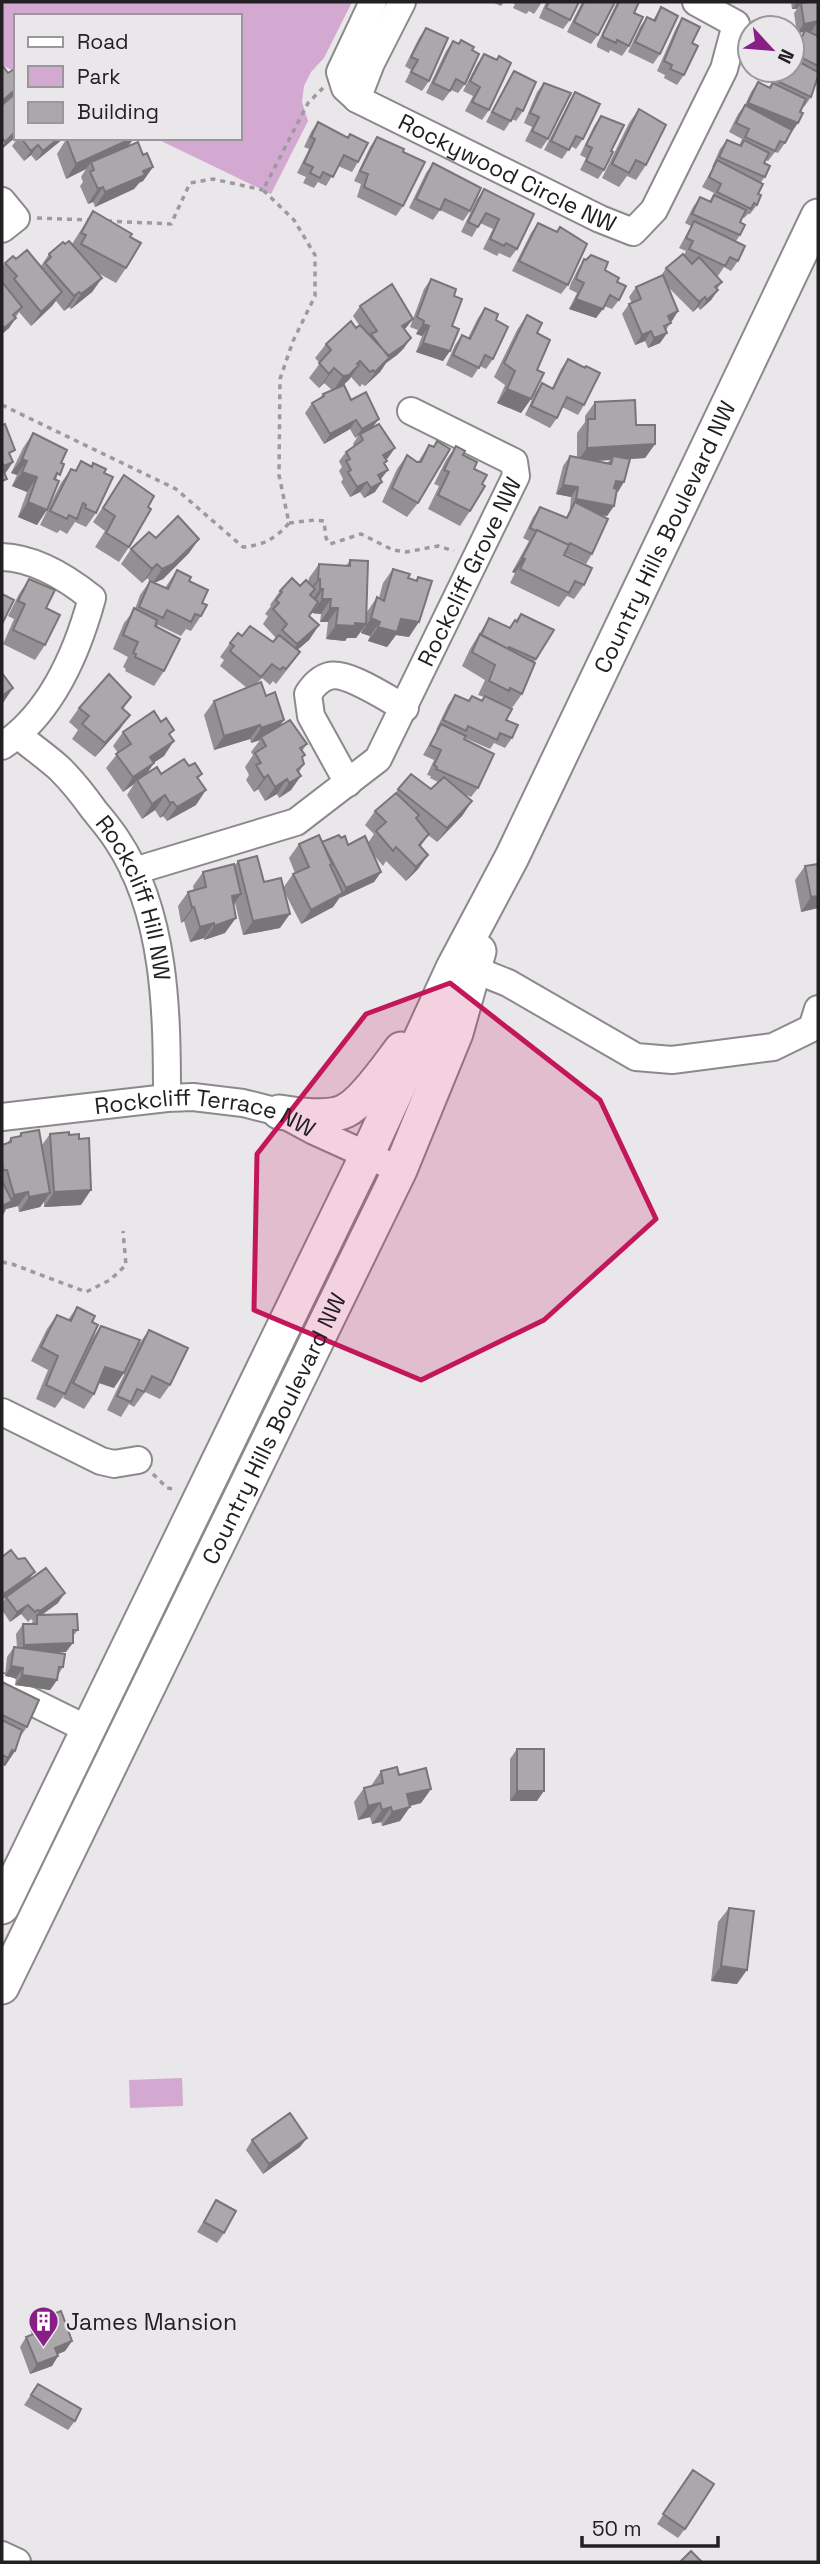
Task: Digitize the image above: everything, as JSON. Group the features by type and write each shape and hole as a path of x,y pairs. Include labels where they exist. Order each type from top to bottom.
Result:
{"main road":[{"name":"Country Hills Boulevard NW","path":"2,1907 456,976 818,216"},
{"name":"Country Hills Boulevard NW","path":"2,1987 400,1170 456,1033 456,976"},
{"path":"279,1112 307,1116 345,1112 375,1085 456,976"}],"street":[{"path":"373,2 340,72 345,88 357,99 371,63 402,2"},
{"name":"Rockywood Circle NW","path":"357,99 600,219 633,232 653,211 724,69 736,24 696,2"},
{"name":"Rockcliff Grove NW","path":"134,871 296,822 378,760 516,476 514,462 411,411"},
{"path":"2,557 19,558 71,581 92,598 83,631 60,680 39,714 10,741"},
{"path":"348,783 311,716 308,694 315,683 328,676 343,676 405,708"},
{"name":"Rockcliff Hill NW","path":"10,741 61,770 118,841 134,871 146,901 160,968 167,1058 167,1098"},
{"path":"456,976 508,983 636,1057 673,1060 773,1047 812,1028 818,1009"},
{"name":"Rockcliff Terrace NW","path":"2,1117 167,1098 193,1097 243,1103 279,1112 400,1170"},
{"path":"2,1412 101,1461 114,1464 138,1460"},
{"path":"2,1688 87,1729"},
{"path":"2,2555 17,2562"}],"path":[{"path":"263,190 308,103 340,72"},
{"path":"107,221 171,224 190,183 213,179 263,190 294,220 315,255 315,296 293,341 280,379 279,475 289,523"},
{"path":"7,216 94,220"},
{"path":"2,405 176,489 243,547 267,543 289,523 315,520 324,522 326,538 330,544 361,534 393,550 406,552 438,546 476,559"},
{"path":"2,1262 86,1292 110,1280 126,1265 123,1231"}],"highlighted area":[{"path":"450,983 600,1100 656,1219 544,1320 421,1380 254,1310 257,1154 366,1014"}],"green space":[{"path":"2,2 352,2 324,58 311,72 304,86 302,102 308,121 271,194 159,140 242,140 242,14 14,14 14,71 2,65"},
{"path":"182,2078 183,2106 130,2108 129,2080"}],"building":[{"path":"549,2 579,2 570,20 546,8"},
{"path":"584,2 615,2 598,35 574,22"},
{"path":"619,2 639,2 634,13 643,17 629,46 603,37"},
{"path":"818,2 818,21 806,24 806,14 803,14 801,3"},
{"path":"661,7 678,16 660,54 635,42 647,17 655,21"},
{"path":"682,18 700,27 692,43 698,46 684,75 670,69 672,65 664,61"},
{"path":"426,28 448,38 429,81 411,72 418,60 411,57"},
{"path":"806,30 818,36 818,66 806,60"},
{"path":"461,40 474,47 472,50 479,54 465,84 456,79 450,91 433,83 453,41 459,44"},
{"path":"484,54 497,60 499,56 511,63 489,110 472,102 480,87 470,81"},
{"path":"2,65 8,73 14,69 14,91 2,101"},
{"path":"806,66 818,72 811,97 783,84 806,84"},
{"path":"514,71 536,82 523,111 517,108 511,121 492,112"},
{"path":"544,83 571,93 548,139 532,131 539,117 530,113"},
{"path":"757,84 770,88 775,84 806,99 798,123 748,103"},
{"path":"575,92 600,104 583,139 576,136 569,150 551,141"},
{"path":"14,95 14,133 5,142 2,138 2,105"},
{"path":"745,105 792,130 785,143 780,141 775,151 745,137 749,129 736,123"},
{"path":"639,109 666,125 646,165 636,160 629,173 612,164"},
{"path":"601,116 624,125 604,170 586,161 592,148 586,145"},
{"path":"318,122 348,138 350,134 368,143 358,162 344,155 333,177 323,172 320,178 310,173 313,167 304,163 315,139 311,137"},
{"path":"377,137 425,162 403,206 364,187 368,174 360,171"},
{"path":"23,140 57,140 43,151 38,145 31,151"},
{"path":"67,140 129,140 76,164"},
{"path":"727,140 741,146 744,140 769,153 764,163 770,166 765,177 719,157"},
{"path":"138,142 143,155 147,153 153,167 143,171 145,175 105,192 103,187 98,189 90,172 94,170 91,162"},
{"path":"717,160 763,184 757,205 754,203 751,209 717,192 721,184 709,177"},
{"path":"433,163 481,188 470,211 445,199 440,210 416,199"},
{"path":"484,189 534,214 517,249 490,239 499,219 486,213 478,227 468,222"},
{"path":"714,195 746,210 740,222 745,225 740,235 692,214 700,197 711,202"},
{"path":"93,211 132,234 130,237 141,243 126,268 81,244 86,235 81,233"},
{"path":"694,221 745,246 738,261 730,257 725,266 689,249 693,241 686,238"},
{"path":"538,223 557,232 560,227 587,244 568,285 519,261"},
{"path":"69,241 102,278 81,294 79,292 74,296 45,263 51,257 49,254 63,242 65,244"},
{"path":"27,250 62,292 41,312 14,279 17,276 5,263 13,256 16,259"},
{"path":"683,254 692,264 699,257 722,282 715,287 718,290 707,300 705,297 699,302 666,268"},
{"path":"591,255 608,262 605,270 619,278 617,282 626,286 619,300 610,295 603,309 576,299 584,283 576,279 578,273 584,259"},
{"path":"663,275 678,311 668,316 671,323 664,326 667,333 654,338 651,331 642,335 629,304 641,299 636,287"},
{"path":"431,279 456,289 454,296 462,299 452,326 459,329 450,351 423,343 429,326 417,317"},
{"path":"2,282 22,307 13,315 16,318 4,328 2,325"},
{"path":"392,284 413,319 402,326 411,338 388,356 371,334 377,331 360,306"},
{"path":"485,308 498,314 496,320 508,327 493,359 485,355 479,368 453,355 462,335 470,339"},
{"path":"527,315 542,323 537,333 550,340 537,370 544,373 531,399 507,389 515,371 504,363"},
{"path":"351,321 356,328 360,325 390,357 375,372 370,372 360,361 349,375 343,376 334,368 329,374 319,363 331,350 326,344"},
{"path":"568,359 600,373 584,405 567,397 557,418 531,406 542,383 553,389"},
{"path":"344,385 351,400 366,392 379,419 362,429 356,420 330,434 312,403 324,396 323,394"},
{"path":"635,400 636,425 655,425 655,444 587,448 588,419 595,419 595,402"},
{"path":"5,424 15,450 9,453 13,462 4,466 2,425"},
{"path":"379,424 395,448 383,455 388,470 378,475 382,482 371,488 367,482 357,487 348,472 351,470 346,461 350,459 346,452 363,440 360,434"},
{"path":"33,433 67,450 61,463 64,464 60,475 57,473 54,479 59,481 47,510 28,502 37,477 22,472 27,461 22,459"},
{"path":"437,441 450,449 418,503 392,488 407,455 421,462 429,445 434,447"},
{"path":"456,446 465,451 463,455 477,462 474,469 487,475 482,484 485,486 470,511 438,495 449,472 444,470"},
{"path":"570,456 611,464 613,456 630,459 624,482 616,481 614,506 576,499 578,487 563,485"},
{"path":"81,461 92,467 93,463 106,469 104,473 113,477 96,513 85,508 83,503 77,519 69,515 67,519 50,511 71,469 76,471"},
{"path":"2,468 7,479 2,481"},
{"path":"124,475 154,496 148,507 151,509 129,547 106,533 115,516 103,508"},
{"path":"575,502 608,519 592,554 570,543 569,545 530,528 540,507 567,518"},
{"path":"178,516 199,539 173,564 162,569 157,564 152,569 131,549 149,532 156,538"},
{"path":"537,530 569,545 564,555 592,568 584,585 575,581 569,593 520,569 525,559 522,558"},
{"path":"350,560 368,561 366,624 336,625 338,608 330,608 331,599 322,599 323,589 320,589 318,579 319,564 350,566"},
{"path":"393,569 410,574 408,578 417,581 418,577 432,581 419,622 401,619 397,632 378,627 380,622 371,618 377,597 384,601"},
{"path":"177,570 191,577 189,581 208,590 202,603 207,605 201,616 195,614 191,622 167,610 163,618 139,607 150,581 168,589"},
{"path":"292,578 300,586 306,580 315,589 310,595 318,602 309,616 319,625 297,644 282,630 287,624 273,609 279,603 276,600 282,592 280,591"},
{"path":"29,579 55,590 46,608 60,615 45,645 13,630 25,604 18,601"},
{"path":"2,594 14,600 2,624"},
{"path":"134,608 157,620 155,626 180,639 164,671 135,657 136,654 133,653 138,642 123,635"},
{"path":"521,614 554,630 536,659 481,635 489,618 510,628"},
{"path":"250,626 273,642 279,635 300,652 286,669 283,667 280,670 272,664 261,677 230,651 234,646 230,643 238,633 242,636"},
{"path":"480,634 535,663 522,694 489,681 495,665 472,652"},
{"path":"2,673 13,688 2,696"},
{"path":"109,674 131,697 122,708 130,715 105,743 82,724 89,716 79,708"},
{"path":"261,682 266,696 275,692 284,720 224,736 214,701"},
{"path":"455,695 469,701 472,696 482,701 485,696 512,709 506,720 518,725 512,738 500,733 497,740 468,726 466,731 443,720"},
{"path":"154,711 161,722 166,718 174,730 169,734 174,741 150,757 154,763 133,777 116,754 131,744 123,732"},
{"path":"290,720 307,744 300,748 305,755 302,757 304,764 297,770 301,776 289,783 287,779 275,787 268,775 264,778 256,765 261,763 255,753 266,746 261,737"},
{"path":"441,724 494,754 478,788 436,769 434,765 441,750 430,745"},
{"path":"184,759 189,766 195,763 202,774 197,777 206,790 177,807 173,802 170,803 165,795 152,804 137,780 157,767 161,774"},
{"path":"411,774 431,789 444,777 472,801 447,828 398,789"},
{"path":"396,793 419,815 416,818 429,834 419,845 428,855 416,867 396,847 393,851 376,831 386,822 375,811"},
{"path":"319,835 343,893 311,910 293,874 309,867 299,844"},
{"path":"339,835 341,838 345,836 348,845 365,836 381,872 346,888 322,842"},
{"path":"257,856 264,882 281,878 290,914 253,921 238,861"},
{"path":"234,864 241,894 232,896 236,918 214,926 214,923 200,927 188,892 206,887 203,872"},
{"path":"818,864 818,896 811,897 805,866"},
{"path":"39,1130 50,1193 29,1197 28,1192 14,1195 7,1170 3,1170 2,1145 11,1142 11,1138 21,1136 21,1133"},
{"path":"69,1132 69,1135 79,1134 79,1139 89,1138 91,1190 54,1192 50,1134"},
{"path":"2,1181 12,1201 2,1206"},
{"path":"77,1307 95,1316 92,1322 98,1325 65,1394 46,1385 58,1356 41,1347 57,1315 71,1321"},
{"path":"101,1326 140,1340 124,1373 105,1367 94,1394 73,1383"},
{"path":"149,1330 188,1348 170,1385 152,1376 144,1392 137,1389 131,1402 117,1396"},
{"path":"11,1550 18,1559 25,1558 35,1572 2,1595 2,1557"},
{"path":"46,1568 65,1593 40,1611 35,1612 28,1605 17,1612 6,1597"},
{"path":"77,1614 78,1630 73,1630 73,1643 24,1645 23,1624 37,1624 37,1615"},
{"path":"14,1647 65,1654 57,1680 22,1675 23,1668 11,1666"},
{"path":"2,1682 39,1700 27,1727 2,1715"},
{"path":"2,1720 22,1730 15,1751 12,1750 8,1758 2,1755"},
{"path":"517,1749 544,1749 544,1791 517,1791"},
{"path":"397,1767 399,1775 426,1768 431,1789 407,1794 410,1807 392,1812 391,1807 382,1810 380,1803 368,1806 364,1788 383,1783 381,1771"},
{"path":"729,1908 754,1911 747,1970 721,1966"},
{"path":"290,2113 307,2138 269,2164 252,2140"},
{"path":"216,2200 236,2211 224,2233 204,2222"},
{"name":"James Mansion","path":"61,2311 72,2341 55,2348 58,2356 37,2364 26,2337 41,2331 37,2320"},
{"path":"38,2384 81,2409 75,2421 31,2395"},
{"path":"693,2470 714,2484 685,2529 663,2514"},
{"path":"691,2551 702,2562 680,2562"}],"place":[{"name":"James Mansion","path":"43,2349"}]}
